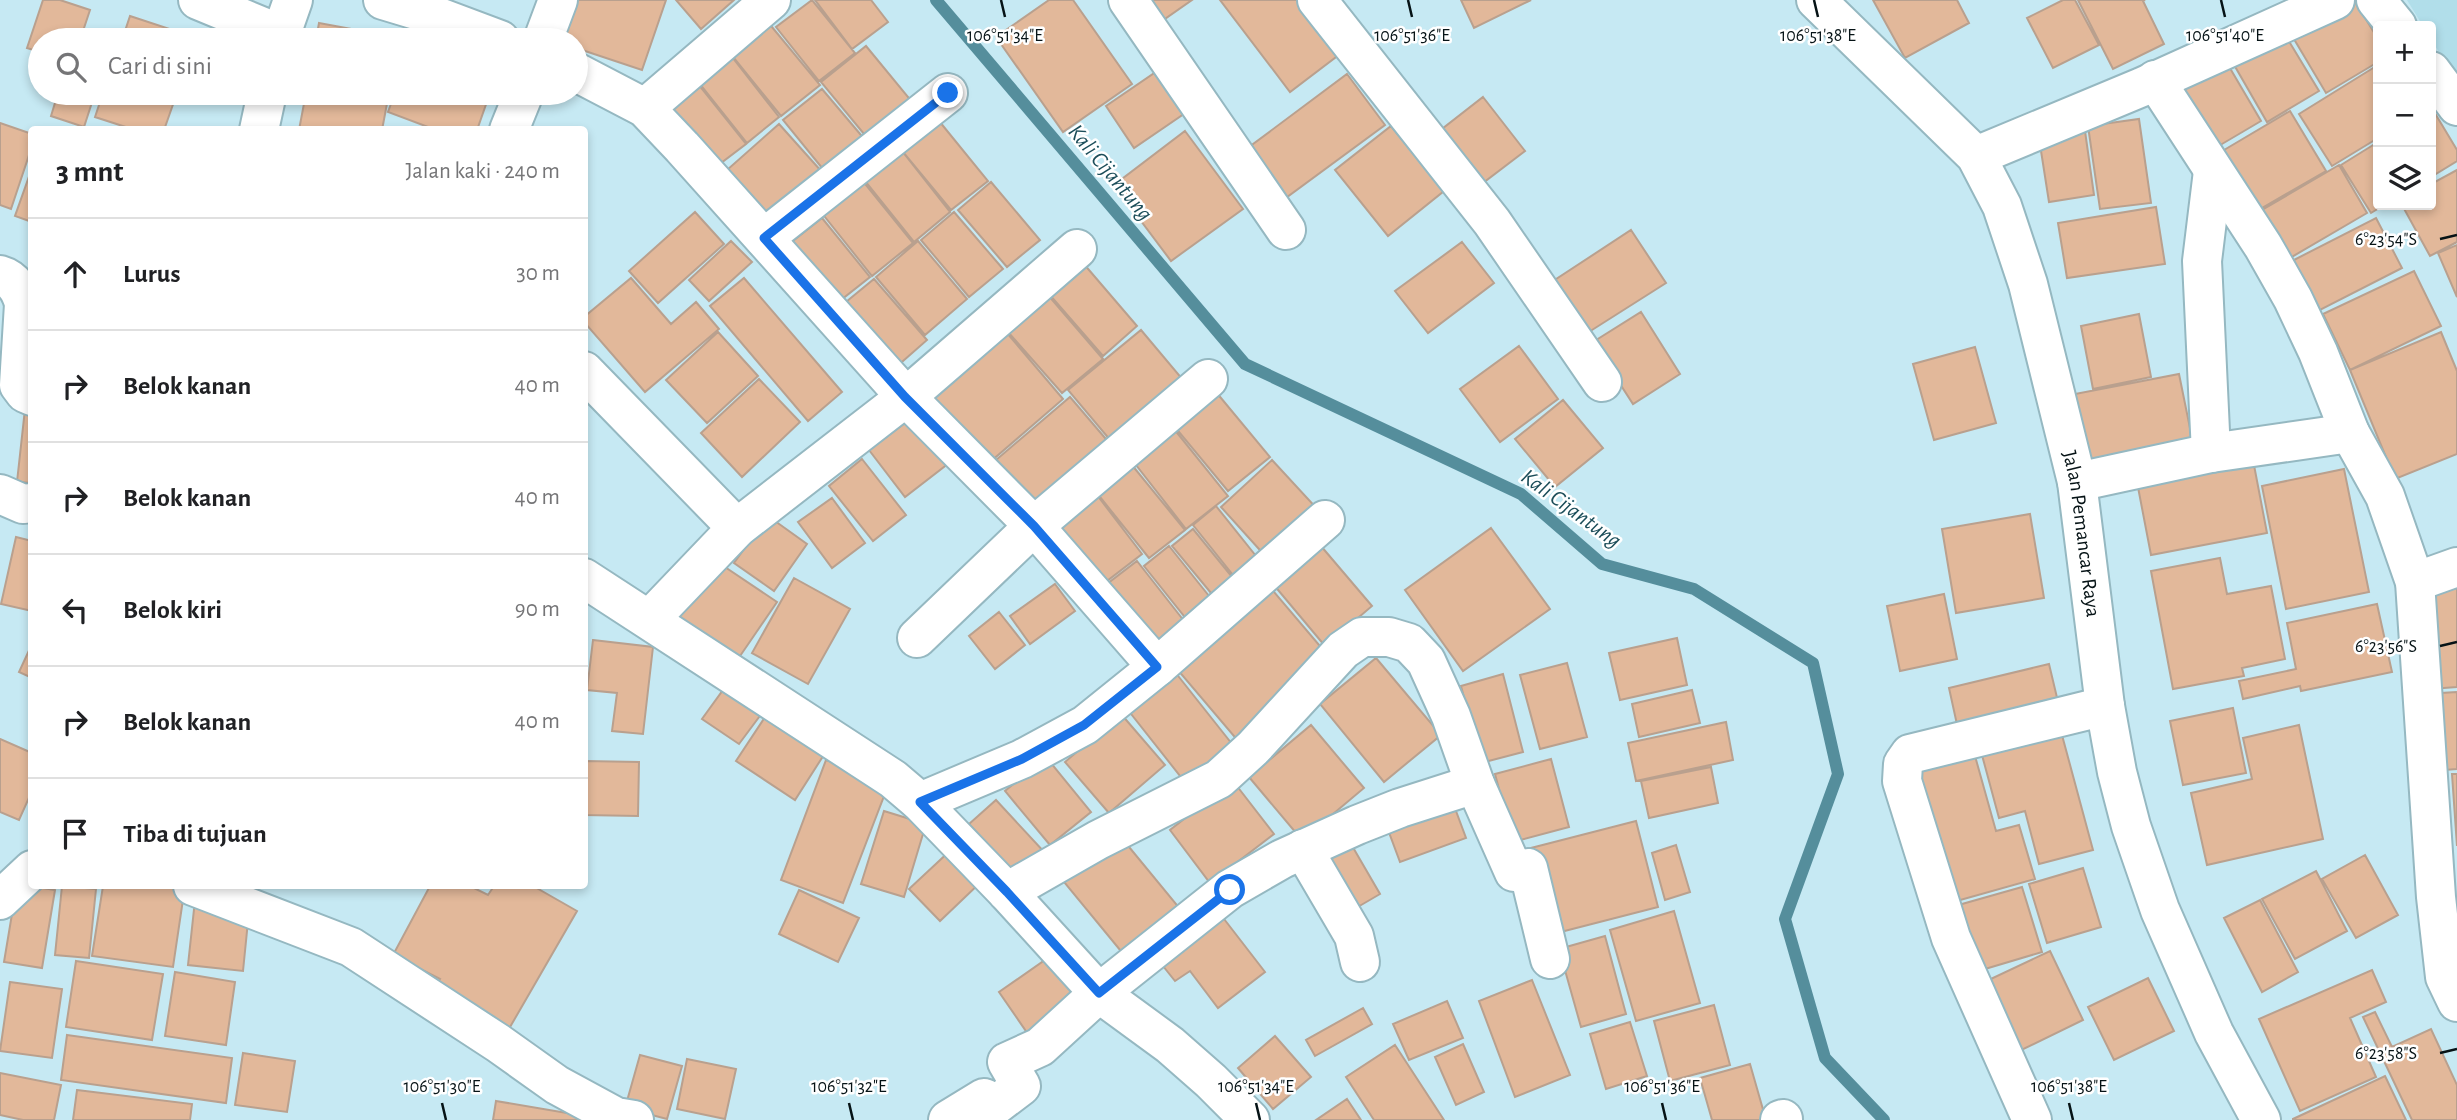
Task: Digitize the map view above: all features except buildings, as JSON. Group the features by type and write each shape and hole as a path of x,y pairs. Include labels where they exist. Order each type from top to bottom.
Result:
{"street":[{"path":"198,0 284,25"},
{"path":"383,0 468,28"},
{"path":"548,28 558,0"},
{"path":"645,108 771,0"},
{"path":"1128,0 1286,229"},
{"path":"1317,0 1492,222 1602,382"},
{"name":"Jalan Pemancar Raya","path":"1816,0 1976,156 2001,206 2028,284 2077,482 2105,706 2131,826 2160,910 2214,1032 2261,1120"},
{"path":"1976,156 2335,0"},
{"path":"2376,0 2393,21"},
{"path":"588,78 645,108 905,397 1034,526 1157,667"},
{"path":"2436,78 2457,106"},
{"path":"2155,80 2263,246 2293,299 2318,352 2350,433 2385,496 2415,582 2436,897 2445,977 2457,1002"},
{"path":"764,238 948,93"},
{"path":"260,126 264,105"},
{"path":"511,126 519,105"},
{"path":"2211,453 2202,261 2213,171"},
{"path":"650,619 737,527 905,397 1077,248"},
{"path":"0,275 21,290 24,304 19,385 28,393"},
{"path":"588,375 737,527"},
{"path":"917,638 1034,526 1208,379"},
{"path":"2077,482 2211,453 2350,433"},
{"path":"0,495 28,503"},
{"path":"920,802 1022,759 1084,725 1157,667 1325,520"},
{"path":"2415,582 2457,567"},
{"path":"588,580 893,779 920,802 1007,892 1099,993 1170,1045 1250,1120"},
{"path":"1007,892 1098,839 1219,779 1253,748 1343,650 1362,637 1389,637 1409,643 1426,661 1451,716 1475,784 1514,872 1528,868 1550,959"},
{"path":"2032,1120 1951,937 1902,781 1903,764 1910,754 2105,706"},
{"path":"948,1120 984,1098 992,1108 1021,1086 1007,1062 1040,1047 1099,993 1230,890 1303,849 1399,808 1475,784"},
{"path":"1303,849 1354,936 1360,962"},
{"path":"0,900 28,874"},
{"path":"201,889 351,947 557,1085 616,1117 634,1120"}],"shaded area":[{"path":"2407,0 2457,0 2457,82 2436,47 2436,21 2420,21"}],"waterway":[{"name":"Kali Cijantung","path":"936,0 1245,364 1521,494 1602,564 1694,589 1813,663 1838,774 1785,919 1825,1058 1884,1120"}],"route":[{"path":"948,93 764,238 905,397 1034,526 1157,667 1084,725 1022,759 920,802 1099,993 1230,890"}]}
